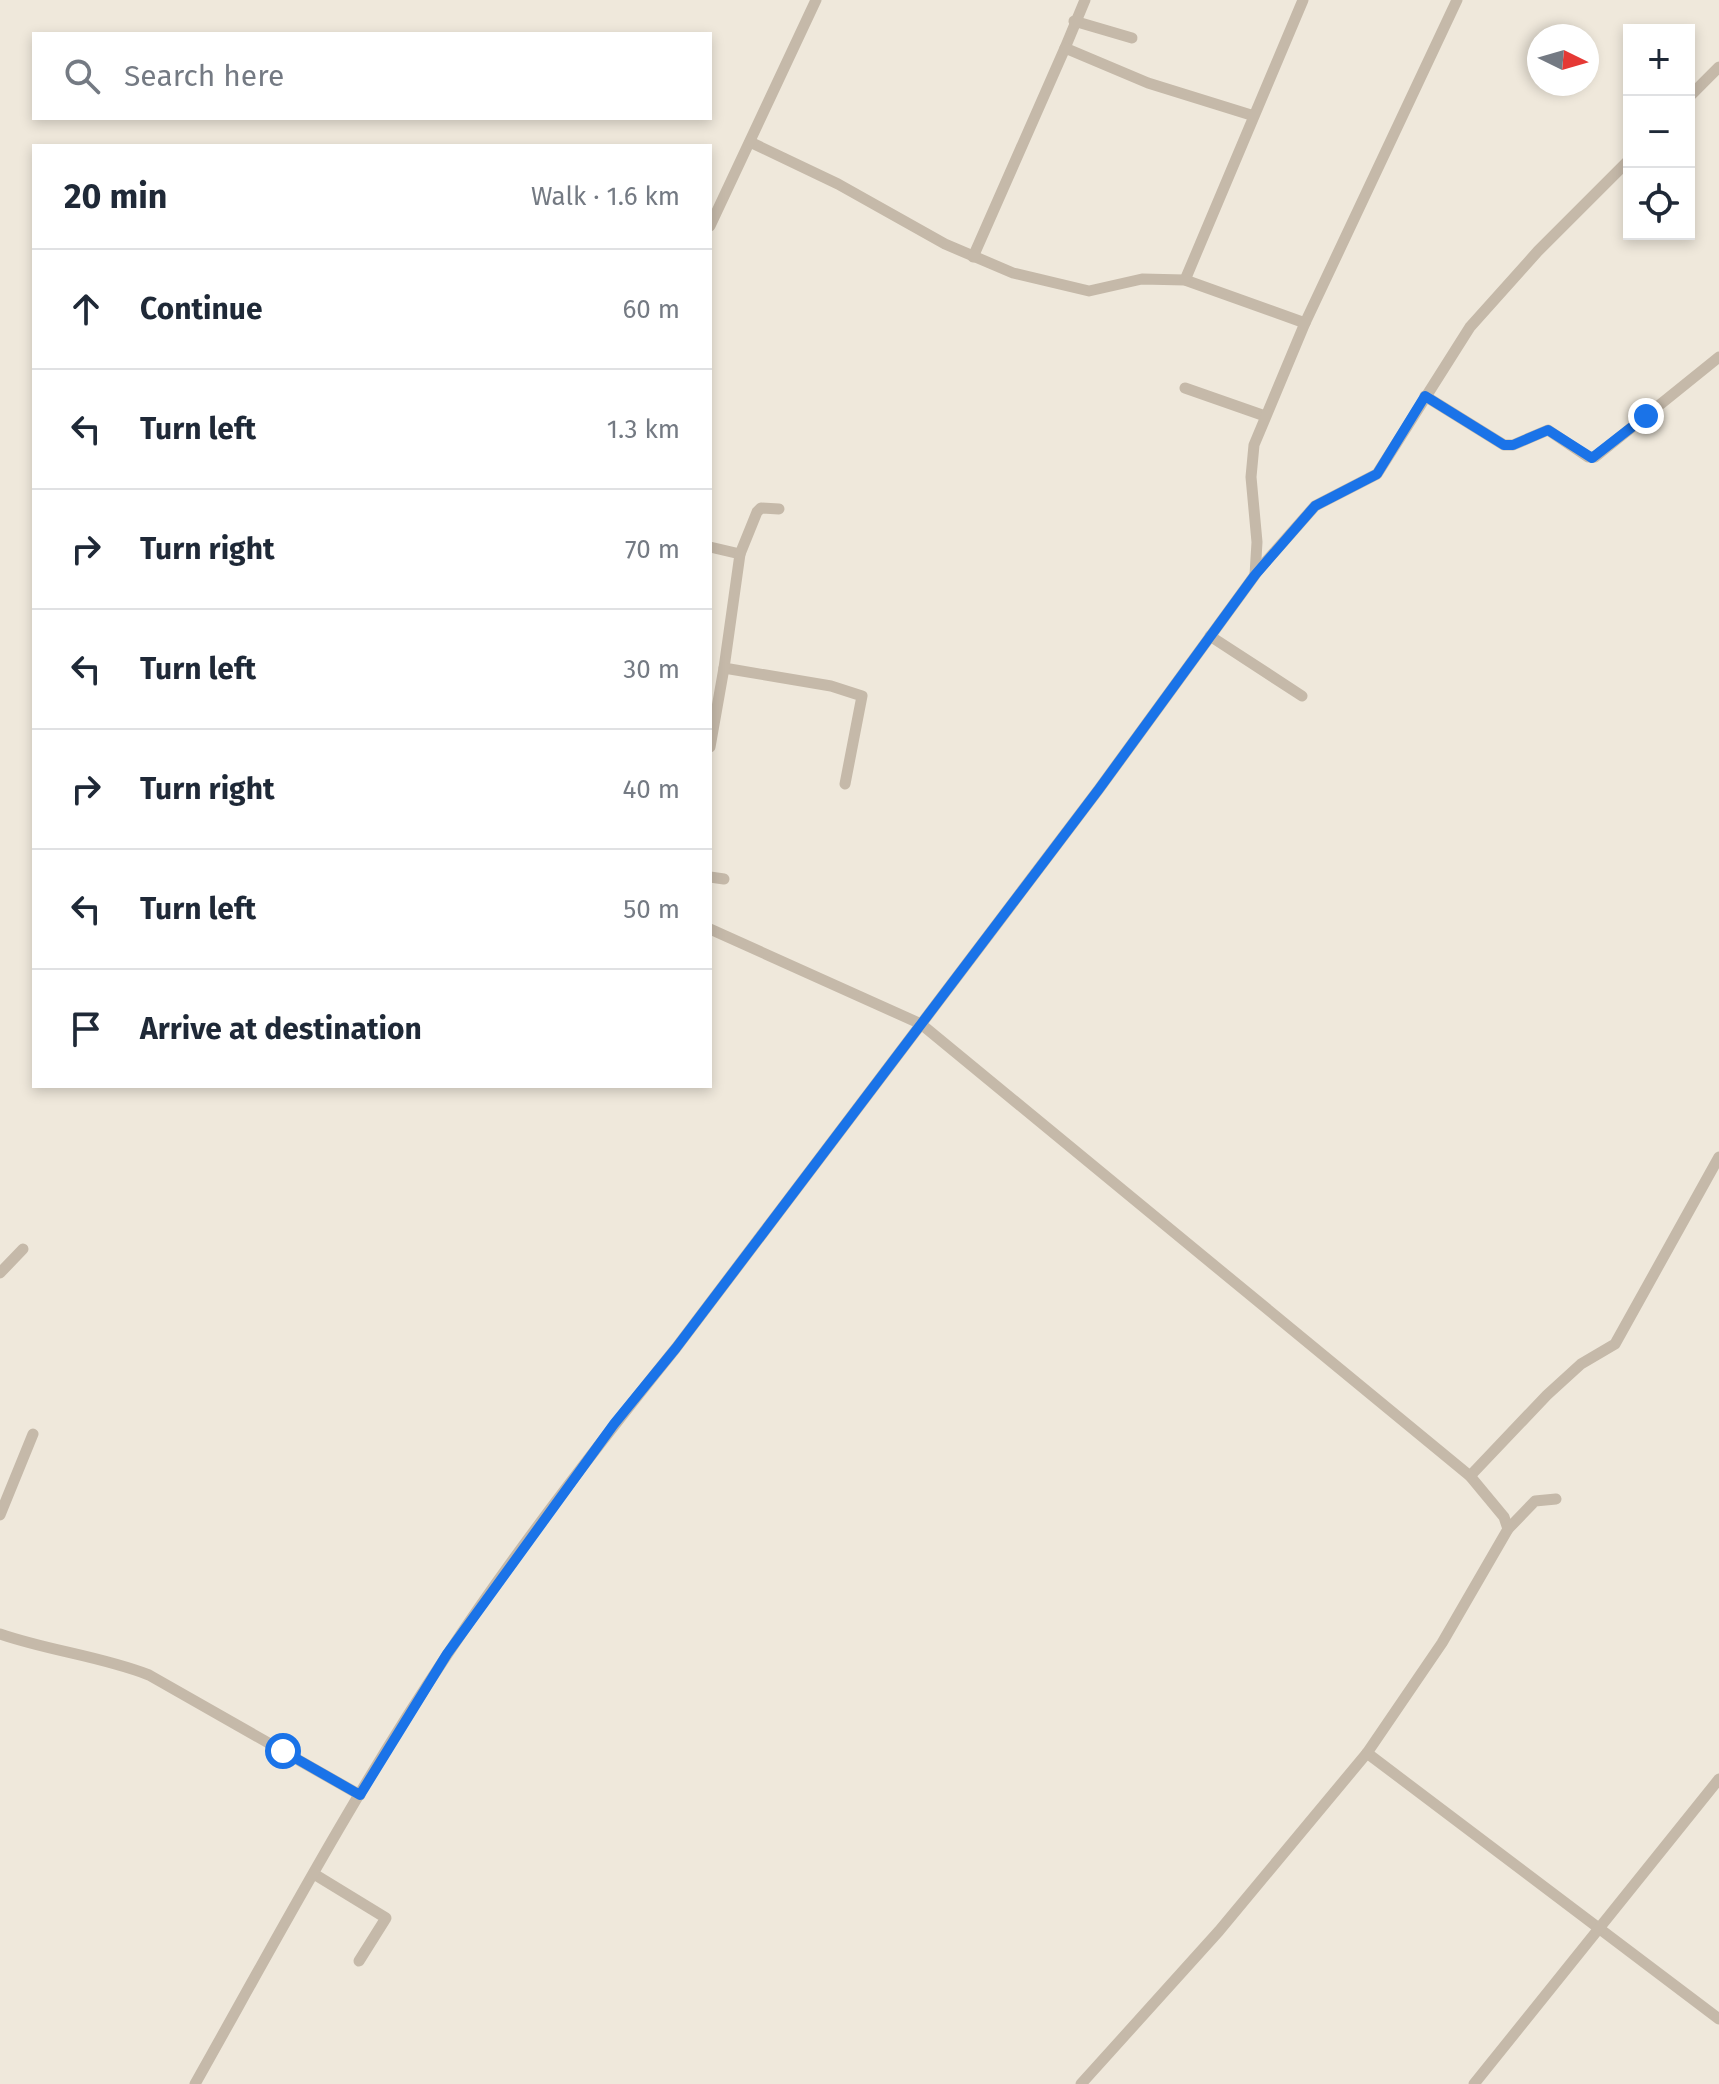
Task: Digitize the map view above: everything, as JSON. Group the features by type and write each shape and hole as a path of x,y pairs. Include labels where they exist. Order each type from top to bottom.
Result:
{"street":[{"path":"712,222 816,0"},
{"path":"973,257 1085,0"},
{"path":"1185,280 1251,115 1303,0"},
{"path":"1255,575 1251,459 1265,416 1305,323 1457,0"},
{"path":"1074,21 1132,38"},
{"path":"1065,48 1148,83 1251,115"},
{"path":"1690,96 1719,67"},
{"path":"750,142 838,184 973,257 1013,273 1080,290 1104,290 1142,279 1185,280 1305,323"},
{"path":"195,2084 360,1795 447,1654 614,1424 1099,789 1255,575 1315,506 1377,474 1470,327 1538,251 1623,166"},
{"path":"1425,396 1504,445 1513,445 1548,430 1588,457 1595,457 1719,357"},
{"path":"1185,388 1265,416"},
{"path":"712,736 740,554 757,512 761,508 779,509"},
{"path":"712,547 740,554"},
{"path":"1210,636 1302,696"},
{"path":"724,668 860,694 863,701 845,784"},
{"path":"712,877 724,879"},
{"path":"712,930 921,1024 1470,1476 1504,1517 1508,1529"},
{"path":"1470,1476 1581,1364 1615,1344 1719,1157"},
{"path":"0,1273 23,1249"},
{"path":"0,1515 33,1434"},
{"path":"1081,2084 1219,1931 1367,1753 1442,1643 1508,1529 1535,1501 1556,1499"},
{"path":"0,1634 36,1646 115,1662 149,1675 360,1795"},
{"path":"1367,1753 1719,2019"},
{"path":"1474,2084 1719,1779"},
{"path":"314,1874 386,1918 359,1961"}],"route":[{"path":"283,1751 360,1795 447,1654 614,1424 676,1348 1099,789 1255,575 1302,517 1315,506 1377,474 1425,396 1504,445 1522,442 1548,430 1592,458 1646,416"}]}
